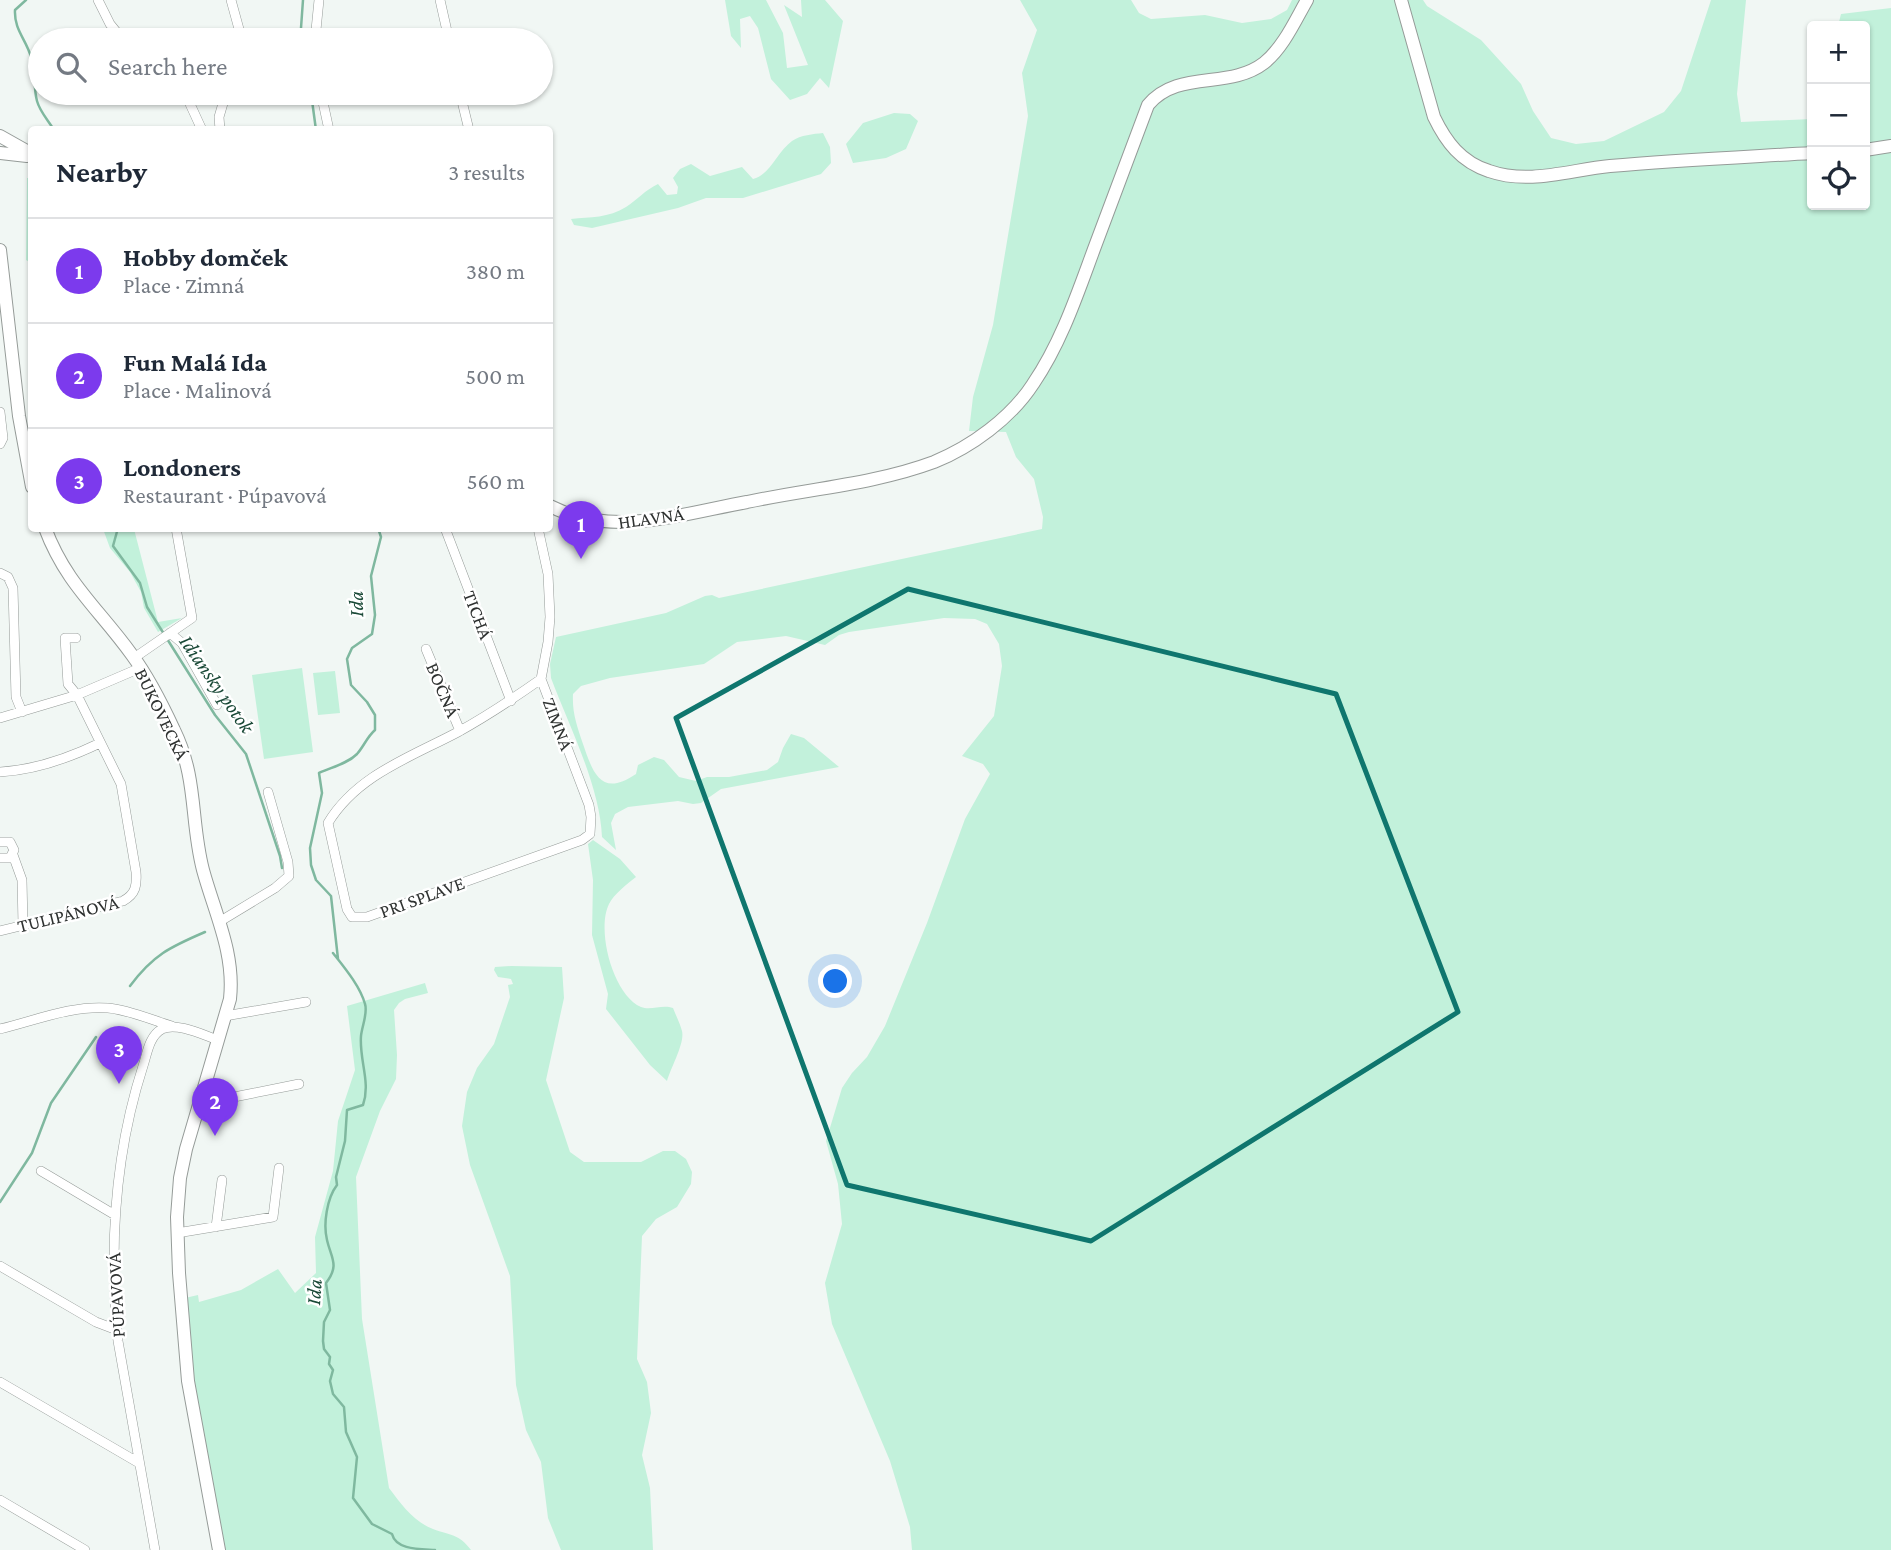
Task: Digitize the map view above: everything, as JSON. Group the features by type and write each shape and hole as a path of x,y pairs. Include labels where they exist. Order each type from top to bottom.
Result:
{"main road":[{"name":"HLAVNÁ","path":"553,507 589,521 617,523 714,508 894,473 959,450 996,425 1032,386 1063,329 1148,104 1160,92 1179,84 1236,76 1263,64 1279,46 1307,0"},
{"path":"1401,0 1434,117 1442,135 1461,156 1491,172 1514,177 1537,177 1608,166 1807,153"},
{"path":"0,136 3,142 0,153 28,155"},
{"path":"0,136 28,153"},
{"path":"1870,149 1891,146"},
{"path":"0,250 19,416 28,464"},
{"name":"BUKOVECKÁ","path":"47,532 56,556 74,585 137,663 176,733 188,766 200,859 230,960 231,989 227,1012 180,1178 177,1233 188,1381 219,1550"}],"street":[{"path":"98,0 113,28"},
{"path":"231,0 239,28"},
{"path":"316,28 318,0"},
{"path":"440,0 446,28"},
{"path":"191,105 200,126"},
{"path":"216,126 222,105"},
{"path":"324,105 328,126"},
{"path":"463,105 468,126"},
{"path":"219,117 220,126"},
{"path":"0,444 3,438 0,412 19,416"},
{"path":"0,718 77,695 137,663 160,640 192,616 177,532"},
{"name":"TICHÁ","path":"447,532 511,701"},
{"name":"ZIMNÁ","path":"539,532 548,574 550,617 541,680 589,805 592,817 590,834"},
{"path":"0,573 8,577 13,588 16,697 22,712"},
{"path":"170,633 182,643 217,705"},
{"name":"TULIPÁNOVÁ","path":"0,931 123,901 134,892 137,883 121,784 115,767 67,681 65,638 76,638"},
{"name":"BOČNÁ","path":"426,649 460,731"},
{"name":"PRI SPLAVE","path":"541,680 460,731 367,779 349,794 328,823 347,909 352,917 367,917 582,840 590,834"},
{"path":"0,772 33,768 100,744"},
{"path":"219,922 275,888 289,876 288,862 268,792"},
{"path":"0,842 7,841 12,845 22,880 23,925"},
{"path":"0,858 7,859 13,855"},
{"path":"227,1012 306,1002"},
{"path":"0,1029 70,1012 111,1009 218,1040"},
{"name":"PÚPAVOVÁ","path":"155,1550 117,1331 113,1273 115,1215 127,1124 150,1042 156,1033 173,1027"},
{"path":"199,1104 299,1084"},
{"path":"177,1233 273,1217 279,1168"},
{"path":"41,1171 115,1215"},
{"path":"216,1227 222,1180"},
{"path":"0,1265 96,1322 117,1331"},
{"path":"0,1382 139,1463"},
{"path":"0,1500 85,1550"}],"highlighted area":[{"path":"908,589 1336,694 1458,1012 1091,1241 847,1185 676,718"}],"green space":[{"path":"725,0 766,0 783,33 787,68 808,65 784,5 802,17 801,0 825,0 843,21 829,88 820,78 807,94 790,100 771,79 758,28 750,16 740,19 741,48 731,36"},
{"path":"1020,0 1131,0 1139,13 1151,19 1205,15 1242,23 1271,19 1287,10 1292,0 1423,0 1427,6 1481,40 1521,84 1533,111 1551,138 1576,144 1604,141 1664,112 1681,91 1711,0 1746,0 1737,94 1741,122 1807,119 1807,210 1870,210 1870,21 1839,21 1841,14 1891,8 1891,1550 912,1550 910,1527 890,1461 832,1324 825,1283 842,1224 838,1184 826,1141 842,1088 867,1057 885,1026 965,819 990,774 983,764 962,756 994,716 1002,666 999,644 987,624 975,619 944,618 849,632 839,635 825,645 786,636 737,642 704,664 610,678 581,686 573,694 575,719 595,773 606,783 624,781 636,774 638,765 654,757 664,760 679,777 696,781 707,777 729,777 767,770 778,762 791,734 804,738 839,767 721,789 701,803 678,801 628,807 615,814 611,823 616,850 602,837 590,777 551,678 550,664 556,637 666,613 705,596 719,598 1042,529 1043,517 1034,479 1016,457 1006,432 969,431 973,397 993,325 1028,116 1022,73 1037,30"},
{"path":"894,113 910,114 918,121 906,149 886,158 853,163 846,144 863,123"},
{"path":"823,133 830,147 831,163 821,174 743,198 706,198 678,208 592,228 574,225 571,219 620,211 658,184 667,195 677,194 678,187 673,178 680,169 691,164 710,176 742,167 753,179 759,177 792,141"},
{"path":"27,178 28,178 28,261"},
{"path":"104,532 135,532 158,622 182,618 158,632 144,608 141,592 130,572 110,548"},
{"path":"302,668 313,752 264,759 252,675"},
{"path":"335,671 340,713 318,715 313,673"},
{"path":"593,840 620,859 636,877 617,893 609,904 605,915 606,945 615,976 631,1000 645,1008 673,1008 682,1036 667,1081 650,1065 606,1009 608,994 592,935 593,880 588,844"},
{"path":"495,967 562,967 564,998 546,1080 570,1152 584,1162 641,1162 663,1151 675,1151 686,1159 692,1172 691,1184 677,1207 656,1219 642,1236 637,1359 647,1382 651,1413 642,1455 650,1488 653,1550 561,1550 548,1518 541,1462 526,1430 516,1385 510,1276 470,1165 462,1126 467,1092 477,1068 494,1044 510,997 508,985 513,984 511,979 498,977 494,970"},
{"path":"425,983 428,993 405,999 394,1010 396,1079 380,1111 356,1177 362,1319 389,1488 408,1512 420,1522 458,1538 471,1550 224,1550 194,1389 185,1298 198,1295 199,1302 241,1290 278,1269 295,1293 316,1273 315,1237 333,1171 338,1121 355,1070 347,1006"}],"waterway":[{"name":"Idiansky potok","path":"26,0 15,10 15,17 28,49"},
{"name":"Ida","path":"301,28 303,0"},
{"name":"Idiansky potok","path":"38,105 51,126"},
{"name":"Ida","path":"313,105 315,126"},
{"name":"Idiansky potok","path":"117,532 113,546 140,583 147,607 215,715 246,754 282,868"},
{"name":"Ida","path":"338,959 331,896 316,880 311,865 310,848 322,793 319,773 353,757 375,730 375,715 351,685 347,659 352,648 372,634 375,615 371,576 381,537 379,532"},
{"name":"Idiansky potok","path":"130,986 146,967 163,953 205,932"},
{"name":"Ida","path":"333,953 356,984 365,1004 361,1045 366,1088 363,1105 347,1110 345,1141 336,1177 337,1185 327,1211 326,1234 334,1266 326,1283 330,1310 324,1322 324,1349 330,1357 329,1364 333,1370 330,1381 333,1394 344,1407 346,1432 357,1457 353,1498 372,1524 392,1534 398,1543 409,1548 435,1550"},
{"name":"Idiansky potok","path":"0,1202 32,1153 51,1103 96,1037"}],"place":[{"name":"Hobby domček","path":"581,559"},
{"name":"Londoners","path":"119,1084"},
{"name":"Fun Malá Ida","path":"215,1136"}]}
